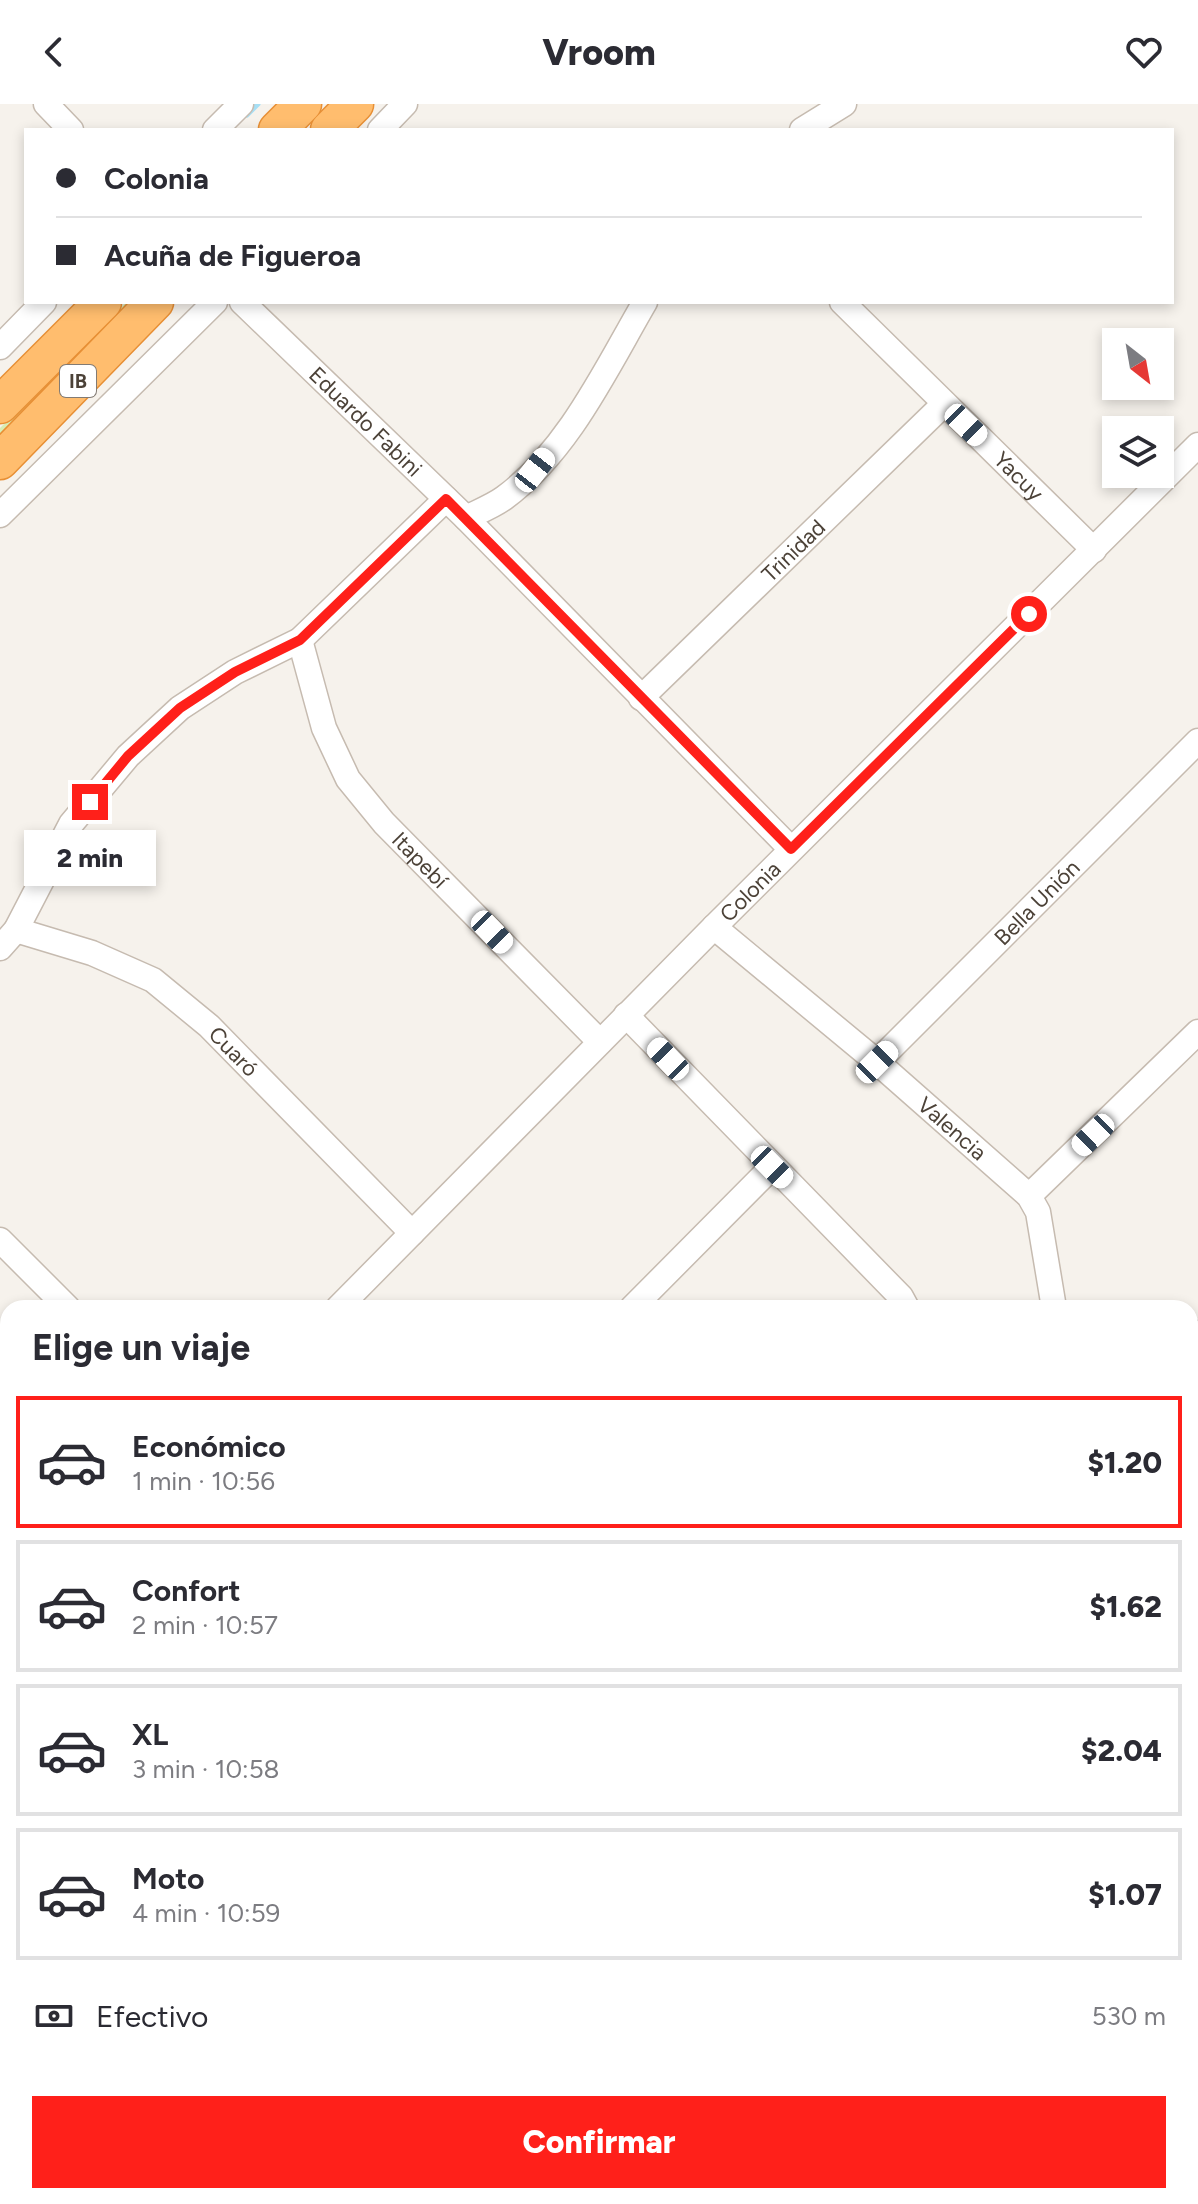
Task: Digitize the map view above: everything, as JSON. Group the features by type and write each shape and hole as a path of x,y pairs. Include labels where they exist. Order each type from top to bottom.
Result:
{"highway":[{"path":"279,128 303,104"},
{"path":"331,128 355,104"},
{"name":"IB","path":"0,405 101,304"},
{"name":"IB","path":"0,461 153,304"}],"street":[{"path":"46,104 69,128"},
{"path":"217,128 241,104"},
{"path":"382,128 405,104"},
{"path":"805,128 844,104"},
{"path":"0,347 42,304"},
{"path":"0,515 213,304"},
{"name":"Eduardo Fabini","path":"244,304 466,518 791,849"},
{"path":"466,518 503,499 535,470 599,382 644,304"},
{"name":"Yacuy","path":"844,304 1094,550"},
{"name":"Trinidad","path":"641,698 944,404"},
{"name":"Colonia","path":"346,1300 791,849 1198,445"},
{"path":"8,939 71,824 128,756 180,708 235,672 300,640 446,499"},
{"name":"Itapebí","path":"300,640 324,728 348,779 384,823 600,1042"},
{"name":"Bella Unión","path":"877,1062 1198,741"},
{"name":"Valencia","path":"714,927 877,1062 1029,1196"},
{"name":"Cuaró","path":"8,939 92,953 153,980 209,1026 412,1233"},
{"path":"626,1015 903,1300"},
{"path":"1053,1300 1038,1212 1029,1196 1198,1032"},
{"path":"640,1300 772,1167"},
{"path":"0,1240 60,1300"}],"green space":[{"path":"124,304 131,304 0,435 0,428"}],"waterway":[{"path":"247,115 258,104"}],"route":[{"path":"90,802 128,756 180,708 235,672 300,640 446,499 791,849 1029,614"}]}
